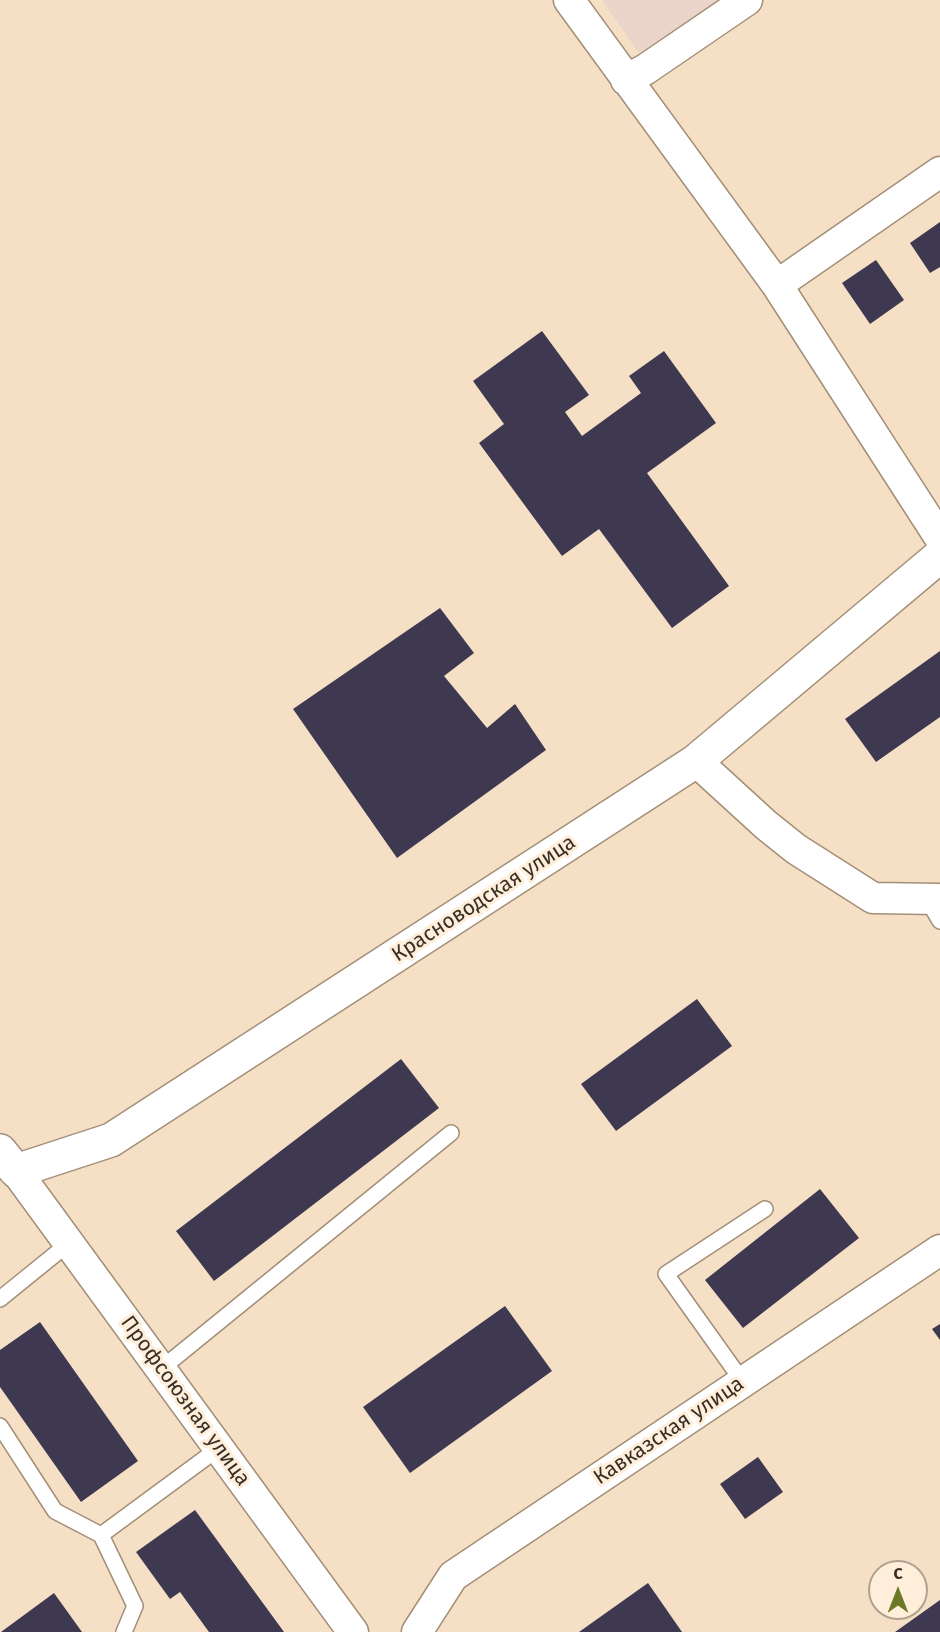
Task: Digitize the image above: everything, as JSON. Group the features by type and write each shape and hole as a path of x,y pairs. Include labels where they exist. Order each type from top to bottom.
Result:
{"main road":[{"name":"Красноводская улица","path":"8,1161 111,1140 696,761 940,556"}],"street":[{"path":"569,0 777,285 940,538"},
{"path":"626,80 646,69 747,0"},
{"path":"777,285 940,172"},
{"path":"696,761 766,825 796,849 873,898 936,906"},
{"name":"Профсоюзная улица","path":"8,1161 354,1632"},
{"name":"Кавказская улица","path":"417,1632 453,1576 940,1250"}],"lane":[{"path":"161,1369 451,1133"},
{"path":"743,1382 666,1274 765,1209"},
{"path":"0,1299 69,1243"},
{"path":"0,1426 55,1511 101,1535 135,1606 123,1632"},
{"path":"101,1535 219,1448"}],"shaded area":[{"path":"602,0 718,0 640,55"}],"building":[{"path":"940,222 940,267 930,273 910,243"},
{"path":"876,260 904,300 870,324 842,283"},
{"path":"542,331 589,395 565,412 582,436 641,393 629,376 664,351 716,423 647,473 729,586 672,628 599,529 562,556 479,443 504,424 473,381"},
{"path":"440,608 474,653 444,676 487,728 515,704 546,750 397,858 293,709"},
{"path":"940,651 940,717 876,762 845,719"},
{"path":"697,999 732,1046 616,1131 581,1084"},
{"path":"401,1059 439,1108 214,1281 176,1231"},
{"path":"820,1189 859,1238 743,1328 705,1280"},
{"path":"505,1306 552,1371 410,1473 363,1407"},
{"path":"40,1322 138,1461 81,1502 0,1387 0,1350"},
{"path":"940,1324 940,1340 932,1329"},
{"path":"758,1457 783,1492 745,1519 720,1484"},
{"path":"195,1510 284,1632 209,1632 180,1592 170,1599 136,1552"},
{"path":"648,1583 682,1632 579,1632"},
{"path":"54,1593 82,1632 1,1632"},
{"path":"940,1600 940,1632 895,1632 912,1620 928,1620 928,1609"}]}
